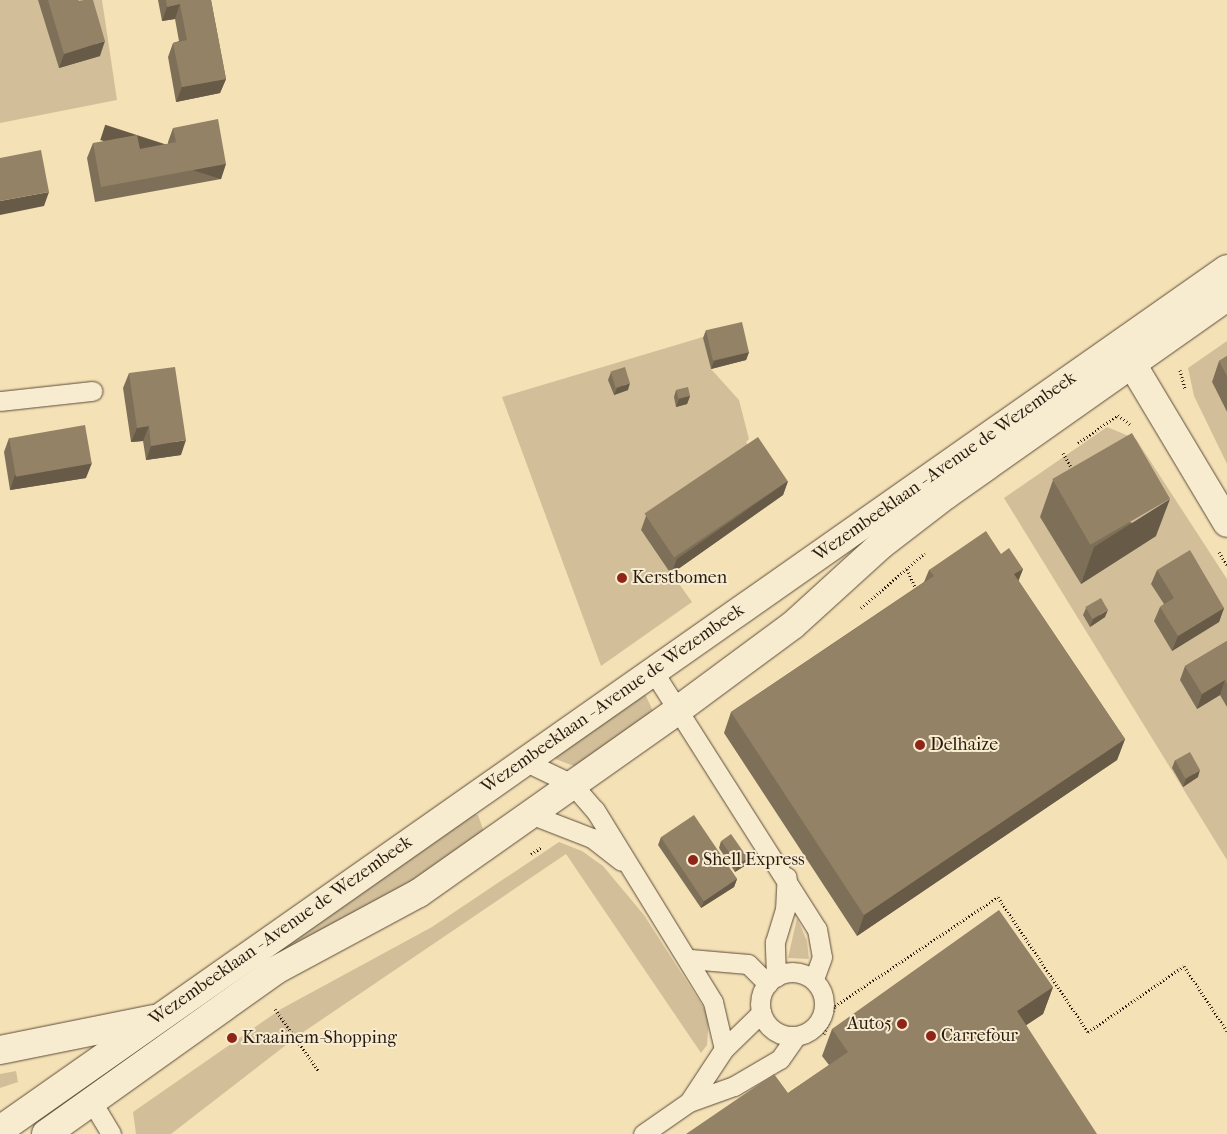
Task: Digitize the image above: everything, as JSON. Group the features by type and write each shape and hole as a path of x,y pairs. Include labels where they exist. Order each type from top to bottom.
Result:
{"main road":[{"name":"Wezembeeklaan - Avenue de Wezembeek","path":"0,1130 154,1019 1227,268"},
{"name":"Wezembeeklaan - Avenue de Wezembeek","path":"46,1134 276,970 419,894 678,710 793,625 888,539 1227,297"},
{"path":"1132,364 1227,523"},
{"path":"0,1050 154,1019"}],"lane":[{"path":"0,401 92,391"},
{"path":"653,671 786,877 822,942 814,979"},
{"path":"524,761 572,784 595,810 630,868 690,959 713,1002 724,1049"},
{"path":"530,814 592,838 630,868"},
{"path":"689,1102 724,1049 755,1018 760,1003 772,980 775,942 785,910 786,877"},
{"path":"690,959 748,964 772,980"},
{"path":"643,1134 689,1102 734,1086 780,1058 796,1036 807,1032 822,1015 822,993 814,979 797,972 772,980"},
{"path":"713,1002 755,1018 773,1029 796,1036"},
{"path":"92,1102 111,1134"}],"path":[{"path":"1055,458 1118,415"},
{"path":"1063,453 1078,478"},
{"path":"859,610 929,549"},
{"path":"907,569 919,595"},
{"path":"908,596 924,585"},
{"path":"820,1042 835,1006 998,897 1088,1032 1184,966 1227,1030"},
{"path":"281,1015 318,1070"}],"shaded area":[{"path":"0,0 102,0 117,100 0,123"},
{"path":"703,337 711,369 739,400 749,439 746,442 753,452 641,530 692,602 601,666 502,397"},
{"path":"1227,341 1227,373 1212,382 1227,412 1227,464 1194,396 1188,368"},
{"path":"1107,427 1136,439 1227,579 1227,860 1004,498"},
{"path":"644,692 654,713 579,768 553,758"},
{"path":"470,813 478,815 484,832 414,883 274,957 273,954"},
{"path":"559,842 582,851 603,866 644,915 709,1016 707,1045 701,1053 566,854 299,1035 171,1134 136,1134 133,1112 281,1009 432,927"},
{"path":"797,918 807,941 809,959 788,958"},
{"path":"16,1071 18,1082 0,1088 0,1074"}],"building":[{"path":"48,0 93,0 105,41 64,54"},
{"path":"166,0 211,0 226,79 182,87 173,43 187,40 180,4 167,7"},
{"path":"218,119 226,164 101,187 93,143 137,135 140,149 176,142 173,128"},
{"path":"41,150 49,192 0,201 0,158"},
{"path":"742,322 749,352 713,361 706,330"},
{"path":"1227,356 1227,376 1219,361"},
{"path":"175,367 186,440 151,446 149,426 137,428 129,373"},
{"path":"625,367 630,383 616,388 611,371"},
{"path":"688,387 690,396 678,398 676,390"},
{"path":"85,425 92,463 16,477 9,438"},
{"path":"1132,433 1170,499 1090,545 1052,479"},
{"path":"758,437 788,481 674,558 644,514"},
{"name":"Delhaize","path":"986,531 1001,554 1009,548 1023,569 1014,574 1125,739 864,915 731,712 934,576 929,570"},
{"path":"1190,550 1224,608 1178,636 1160,607 1174,598 1157,570"},
{"path":"1101,598 1108,610 1092,619 1085,607"},
{"path":"1227,641 1227,684 1225,680 1202,694 1185,666"},
{"path":"1190,752 1200,770 1185,779 1175,760"},
{"path":"694,815 737,879 704,901 661,837"},
{"path":"731,834 748,858 738,865 721,841"},
{"name":"Carrefour","path":"999,910 1053,987 1017,1011 1097,1134 686,1134 774,1074 788,1093 848,1052 832,1029"}],"place":[{"name":"Kerstbomen","path":"622,578"},
{"name":"Delhaize","path":"920,745"},
{"name":"Shell Express","path":"693,860"},
{"name":"Auto5","path":"902,1024"},
{"name":"Carrefour","path":"931,1036"},
{"name":"Kraainem-Shopping","path":"232,1038"}]}
